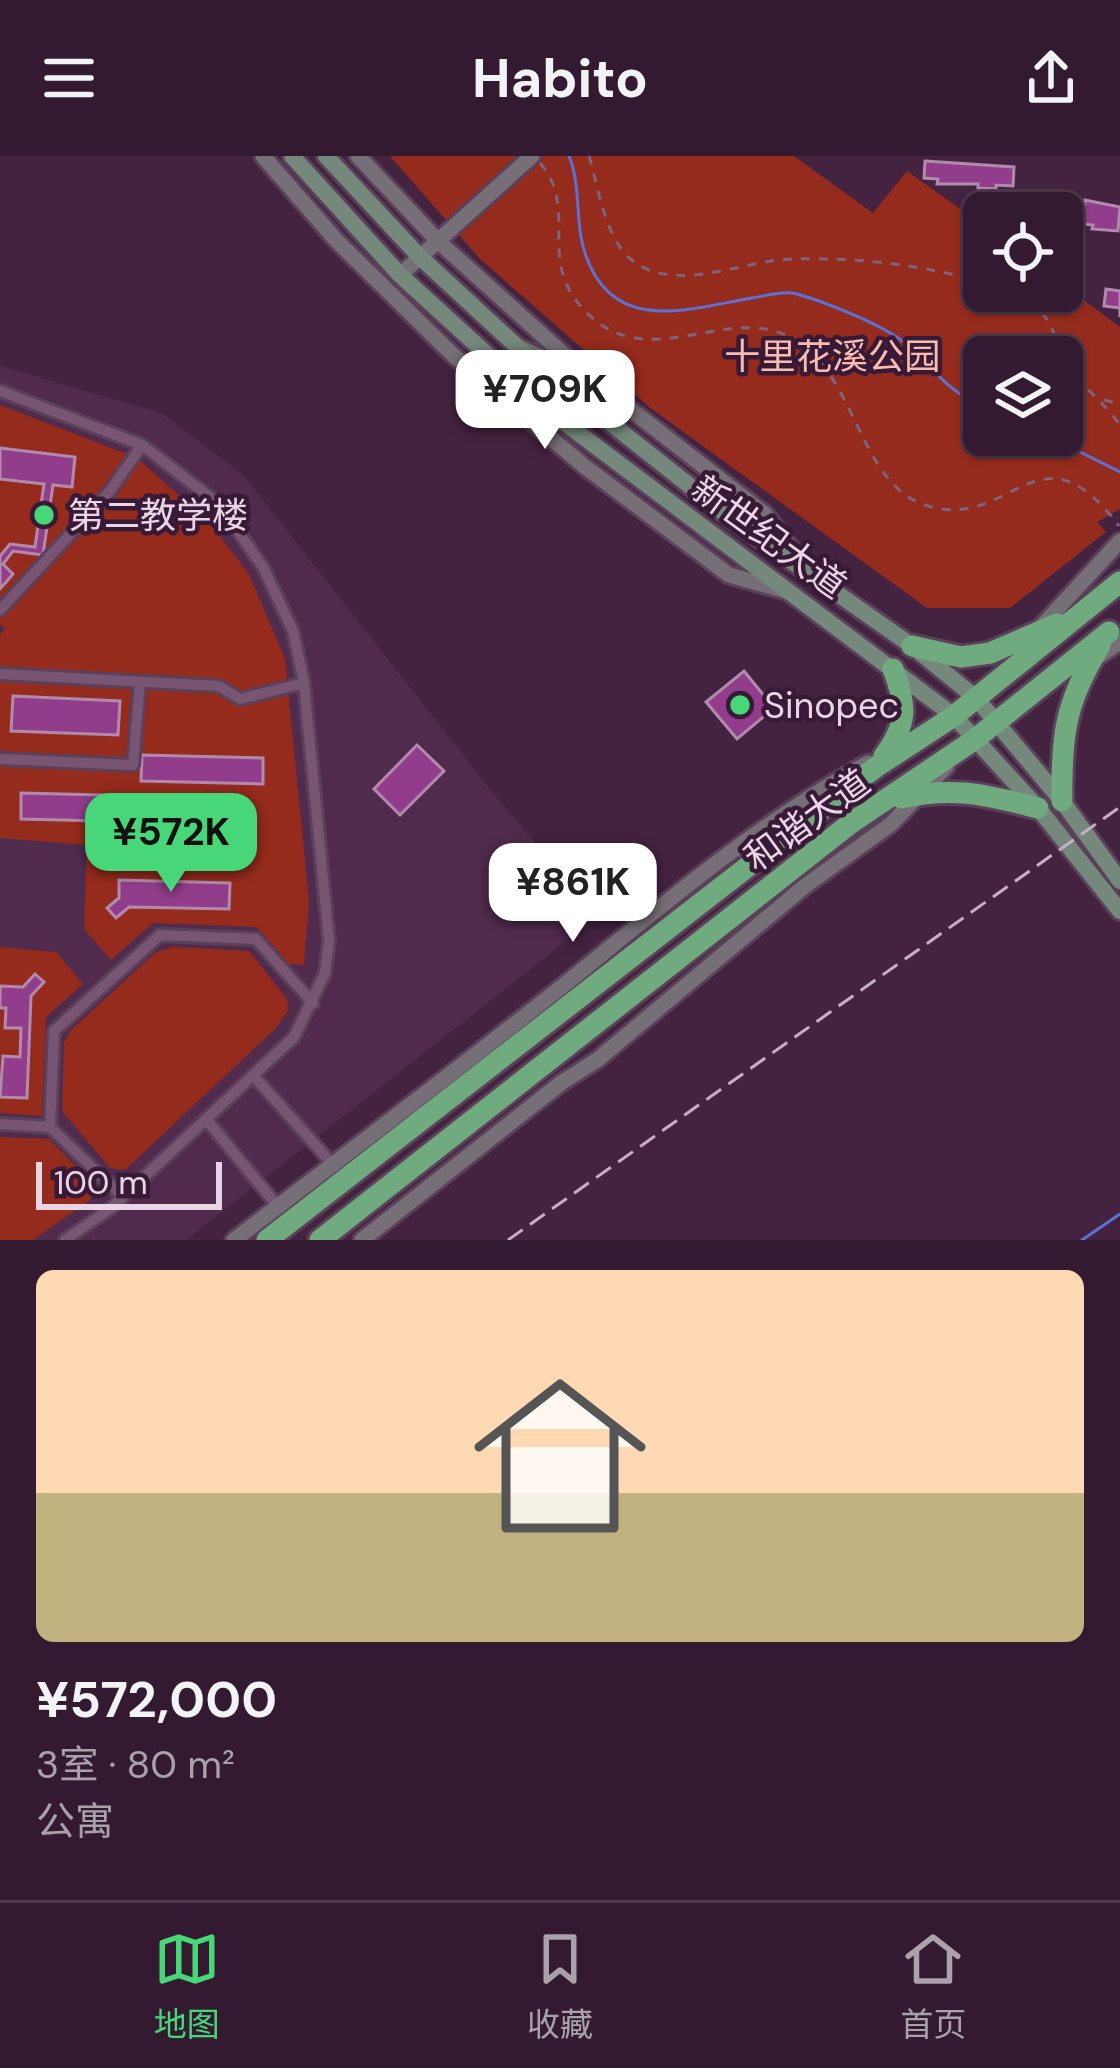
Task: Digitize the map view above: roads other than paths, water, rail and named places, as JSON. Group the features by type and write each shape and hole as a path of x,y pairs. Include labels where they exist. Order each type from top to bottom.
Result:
{"highway":[{"path":"912,646 961,657 990,653 1085,611 1120,581"},
{"name":"和谐大道","path":"268,1240 285,1214 882,760 954,716 1085,611"},
{"path":"1063,801 1061,751 1076,684 1116,633"},
{"name":"和谐大道","path":"320,1240 851,823 889,801 1116,633"},
{"path":"882,760 899,736 906,715 893,669"},
{"path":"889,801 968,790 1038,808"}],"main road":[{"name":"新世纪大道","path":"292,156 400,274 549,411 954,716 1038,808 1120,911"},
{"name":"新世纪大道","path":"326,156 419,256 517,346 662,466 912,646 976,698 1063,801 1120,881"}],"street":[{"path":"263,156 336,239 454,355 584,466 728,575 791,593"},
{"path":"277,156 309,175"},
{"path":"358,156 439,242 590,378 765,514 808,571"},
{"path":"400,274 533,156"},
{"path":"517,346 590,378"},
{"path":"0,392 142,446 219,504 263,567 293,631 304,683 329,941 325,974 294,1037 123,1197 65,1240"},
{"path":"549,411 584,466"},
{"path":"0,610 110,491 142,446"},
{"path":"976,698 1115,545"},
{"path":"998,722 1090,662"},
{"path":"0,674 218,686 240,699 304,683"},
{"path":"0,759 133,765 140,682"},
{"path":"362,1240 561,1083 597,1060 805,886 891,824 974,740"},
{"path":"50,1126 55,1031 160,935 256,939 314,1004"},
{"path":"253,1075 339,1173"},
{"path":"206,1119 285,1214 234,1240"},
{"path":"0,1124 50,1126 123,1197"}],"waterway":[{"path":"569,156 586,256 599,281 615,297 656,311 797,294 896,337 963,395"},
{"path":"1083,454 1120,472"},
{"path":"1082,1240 1120,1214"}],"railway":[{"path":"508,1240 1120,807"}],"place":[{"name":"第二教学楼","path":"44,515"},
{"name":"Sinopec","path":"740,705"}],"park label":[{"name":"十里花溪公园","path":"832,356"}]}
